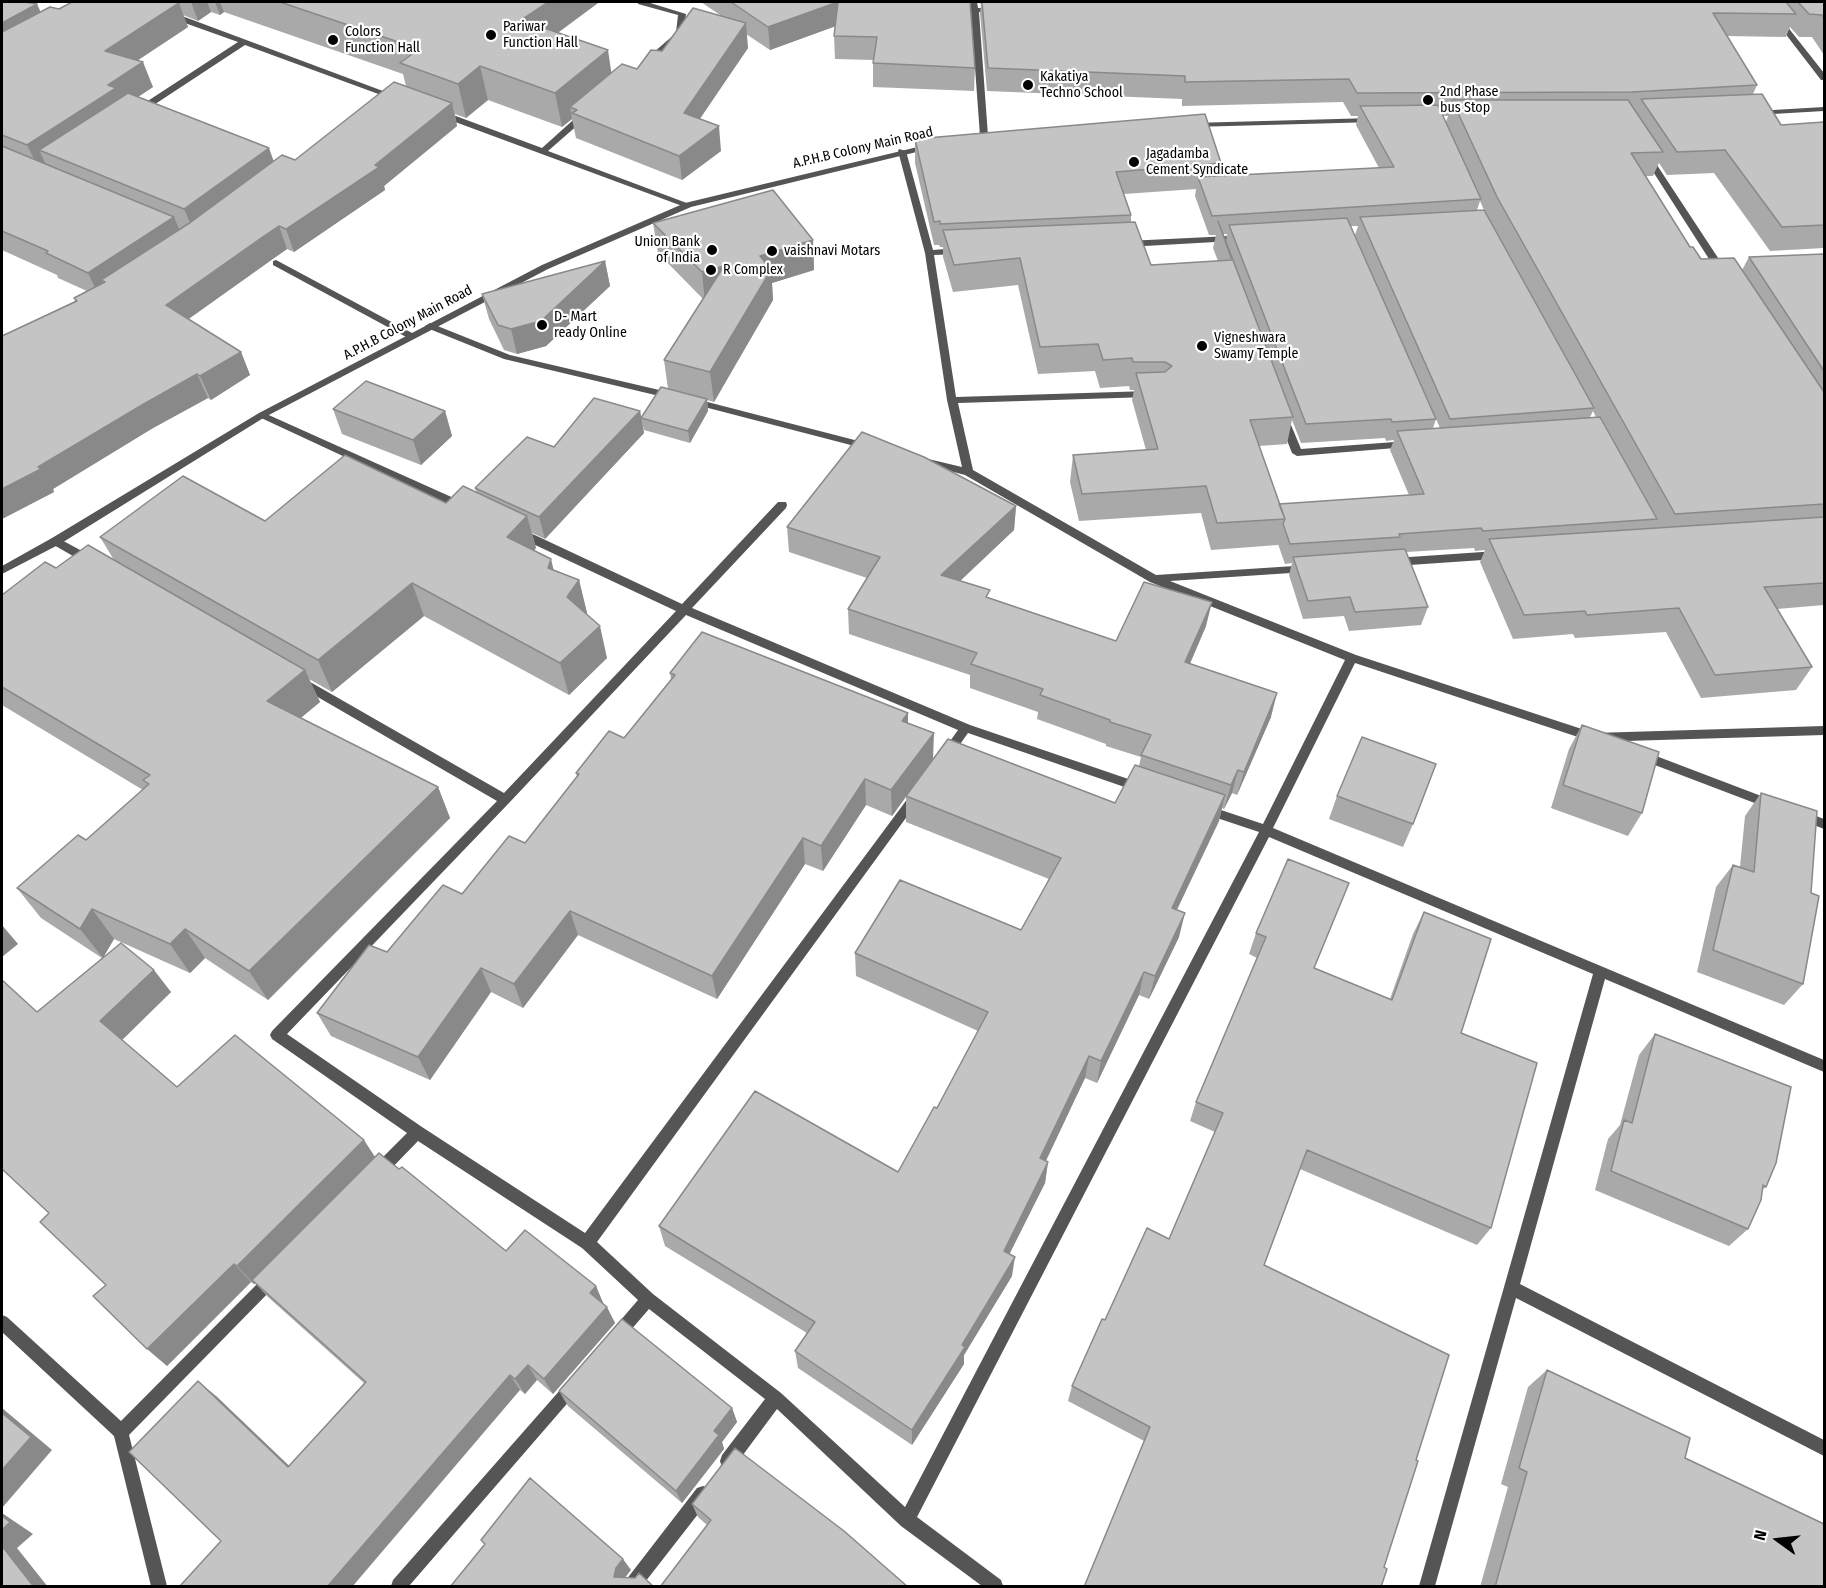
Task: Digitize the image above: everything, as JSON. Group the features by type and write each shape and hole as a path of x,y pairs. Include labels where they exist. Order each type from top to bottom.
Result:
{"street":[{"path":"641,2 682,14 680,34 643,65"},
{"path":"1765,2 1824,78"},
{"path":"940,10 975,6 1010,9"},
{"path":"975,6 984,136"},
{"path":"167,14 401,99"},
{"path":"128,118 244,42"},
{"path":"381,102 391,96"},
{"path":"1742,113 1824,109"},
{"path":"434,111 688,205"},
{"path":"543,151 588,112"},
{"path":"1178,126 1378,120"},
{"path":"972,138 995,135"},
{"name":"A.P.H.B Colony Main Road","path":"2,570 56,541 262,415 545,267 688,205 902,151 937,145"},
{"path":"1642,147 1728,281"},
{"path":"902,151 929,253 952,400 968,472"},
{"path":"1113,244 1240,238"},
{"path":"1217,240 1221,251"},
{"path":"929,253 963,251"},
{"path":"276,263 411,336"},
{"path":"1722,271 1733,270"},
{"path":"430,326 507,357 876,448"},
{"path":"952,400 1161,394"},
{"path":"1280,408 1297,453 1415,443"},
{"path":"262,415 479,515"},
{"path":"910,457 968,472 1154,579 1352,658 1592,736 1824,824"},
{"path":"782,504 505,800 277,1035 417,1132 587,1243 648,1299 776,1398 907,1520 994,1587"},
{"path":"512,530 685,610 966,728 1155,792"},
{"path":"56,541 97,564"},
{"path":"1389,563 1506,555"},
{"path":"1154,579 1318,567"},
{"path":"907,1520 1266,830 1352,658"},
{"path":"291,676 505,800"},
{"path":"938,766 966,728"},
{"path":"1592,736 1824,730"},
{"path":"587,1243 924,785"},
{"path":"1188,804 1266,830 1824,1066"},
{"path":"1427,1587 1600,973"},
{"path":"368,1182 417,1132"},
{"path":"121,1432 285,1266"},
{"path":"1511,1288 1824,1448"},
{"path":"609,1344 648,1299"},
{"path":"2,1322 121,1432 159,1587"},
{"path":"399,1587 586,1371"},
{"path":"632,1587 776,1398"}],"building":[{"path":"2,2 24,2 37,4 2,23"},
{"path":"72,2 179,3 105,51 143,62 108,85 116,88 27,145 2,135 2,32 50,7 59,9"},
{"path":"280,2 548,2 521,20 608,50 555,93 480,66 458,84 400,63 419,49"},
{"path":"731,2 838,2 768,27"},
{"path":"838,2 970,2 975,68 873,63 877,37 834,36"},
{"path":"982,2 1786,2 1796,14 1713,13 1757,85 1632,92 1357,93 1349,79 1185,82 1185,76 988,68"},
{"path":"1798,2 1824,2 1824,18 1822,15 1809,14"},
{"path":"693,8 746,23 684,113 719,126 679,156 572,113 577,110 570,107 622,64 637,69 651,50 662,51"},
{"path":"394,82 452,103 375,165 379,167 286,229 279,226 166,305 241,352 200,376 197,374 142,405 38,467 41,469 2,489 2,336 77,301 74,298 105,282 101,280 191,222 282,155 295,160"},
{"path":"128,93 269,148 184,209 39,150"},
{"path":"1762,94 1781,125 1824,122 1824,225 1782,227 1725,150 1677,152 1641,99"},
{"path":"1452,100 1628,100 1663,152 1631,153 1690,247 1693,247 1701,259 1734,258 1824,392 1824,504 1675,514 1497,197"},
{"path":"1438,105 1481,199 1212,216 1198,177 1394,167 1360,106"},
{"path":"1205,114 1221,163 1116,172 1131,215 940,224 940,221 934,222 915,139"},
{"path":"2,146 174,217 88,273 46,253 48,251 2,231"},
{"path":"773,190 813,240 760,256 771,270 710,372 664,360 724,266 702,272 653,223"},
{"path":"1484,210 1594,408 1450,419 1360,217"},
{"path":"1347,218 1436,419 1306,424 1229,225"},
{"path":"1218,221 1293,417 1250,420 1285,519 1217,523 1206,486 1082,494 1073,455 1158,449 1136,373 1165,372 1172,366 1165,362 1133,362 1132,358 1103,360 1098,344 1040,347 1020,258 954,265 943,230 1135,222 1151,265 1232,260"},
{"path":"1824,254 1824,371 1749,257"},
{"path":"605,261 541,321 511,329 498,325 482,294"},
{"path":"366,381 445,411 413,440 333,409"},
{"path":"661,387 707,399 688,431 641,418"},
{"path":"594,398 640,411 539,517 475,488 527,437 554,447"},
{"path":"1600,417 1657,519 1483,531 1481,528 1399,534 1400,537 1290,544 1283,524 1285,519 1279,504 1424,494 1397,431"},
{"path":"862,432 924,457 1016,506 941,575 990,590 986,597 1116,641 1144,582 1212,602 1185,662 1277,693 1244,772 1238,770 1231,785 1141,755 1151,735 1040,695 1043,689 971,664 977,653 848,609 880,557 787,527"},
{"path":"345,455 446,503 463,486 527,516 507,537 551,559 548,568 579,580 567,597 600,626 560,663 412,583 318,660 100,537 183,476 265,521"},
{"path":"1824,517 1824,583 1764,587 1812,667 1715,675 1679,608 1587,615 1585,611 1524,615 1489,539"},
{"path":"88,545 305,670 267,701 438,787 249,971 185,929 170,944 92,909 80,929 17,888 78,835 86,840 149,784 143,780 150,775 2,687 2,595 45,562 56,568"},
{"path":"1405,549 1428,607 1355,612 1350,597 1308,601 1293,557"},
{"path":"702,632 908,713 902,721 934,733 891,790 865,779 821,846 803,838 712,976 570,911 514,984 481,968 418,1057 317,1013 369,945 387,952 443,885 462,894 509,836 525,843 579,774 576,773 609,731 624,738 675,675 670,673"},
{"path":"1582,725 1659,752 1642,813 1563,785"},
{"path":"1362,737 1436,764 1413,824 1337,796"},
{"path":"948,739 1115,803 1135,765 1225,795 1172,908 1185,913 1155,976 1144,972 1101,1061 1089,1056 1040,1158 1048,1162 1004,1251 1015,1257 962,1345 965,1347 912,1430 795,1351 815,1322 659,1226 755,1091 898,1172 934,1107 937,1108 988,1012 855,953 900,880 1021,930 1061,858 906,796"},
{"path":"1761,793 1817,811 1811,893 1819,896 1803,984 1713,950 1733,865 1754,872"},
{"path":"1288,859 1349,883 1314,968 1392,1000 1424,912 1491,939 1461,1033 1537,1063 1491,1228 1307,1150 1264,1265 1449,1355 1384,1567 1387,1569 1381,1587 1084,1587 1150,1427 1072,1386 1147,1228 1169,1239 1223,1113 1196,1102 1266,937 1256,933"},
{"path":"121,943 154,970 100,1021 177,1087 235,1035 364,1140 237,1266 234,1264 147,1349 93,1296 106,1285 40,1222 49,1213 2,1169 2,980 37,1012"},
{"path":"1655,1034 1791,1087 1776,1163 1766,1187 1763,1185 1761,1200 1748,1229 1611,1171 1624,1120 1632,1123"},
{"path":"379,1153 399,1169 402,1167 506,1251 525,1230 596,1286 590,1293 607,1307 544,1379 528,1365 515,1379 510,1375 327,1587 179,1587 221,1541 129,1452 198,1381 288,1467 366,1382 252,1280"},
{"path":"622,1319 732,1408 714,1431 719,1435 676,1491 559,1391"},
{"path":"1547,1370 1690,1438 1685,1458 1824,1524 1824,1587 1495,1587 1527,1472 1519,1468"},
{"path":"2,1413 31,1437 2,1470"},
{"path":"735,1448 844,1531 908,1587 660,1587 711,1520 692,1504"},
{"path":"530,1478 623,1559 616,1568 614,1577 635,1578 639,1573 654,1587 450,1587 485,1544 481,1540"},
{"path":"2,1516 10,1522 2,1530"},
{"path":"2,1546 34,1587 2,1587"}],"place":[{"name":"Pariwar Function Hall","path":"491,35"},
{"name":"Colors Function Hall","path":"333,40"},
{"name":"Kakatiya Techno School","path":"1028,85"},
{"name":"2nd Phase bus Stop","path":"1428,100"},
{"name":"Jagadamba Cement Syndicate","path":"1134,162"},
{"name":"Union Bank of India","path":"712,250"},
{"name":"vaishnavi Motars","path":"772,251"},
{"name":"R Complex","path":"711,270"},
{"name":"D- Mart ready Online","path":"542,325"},
{"name":"Vigneshwara Swamy Temple","path":"1202,346"}]}
